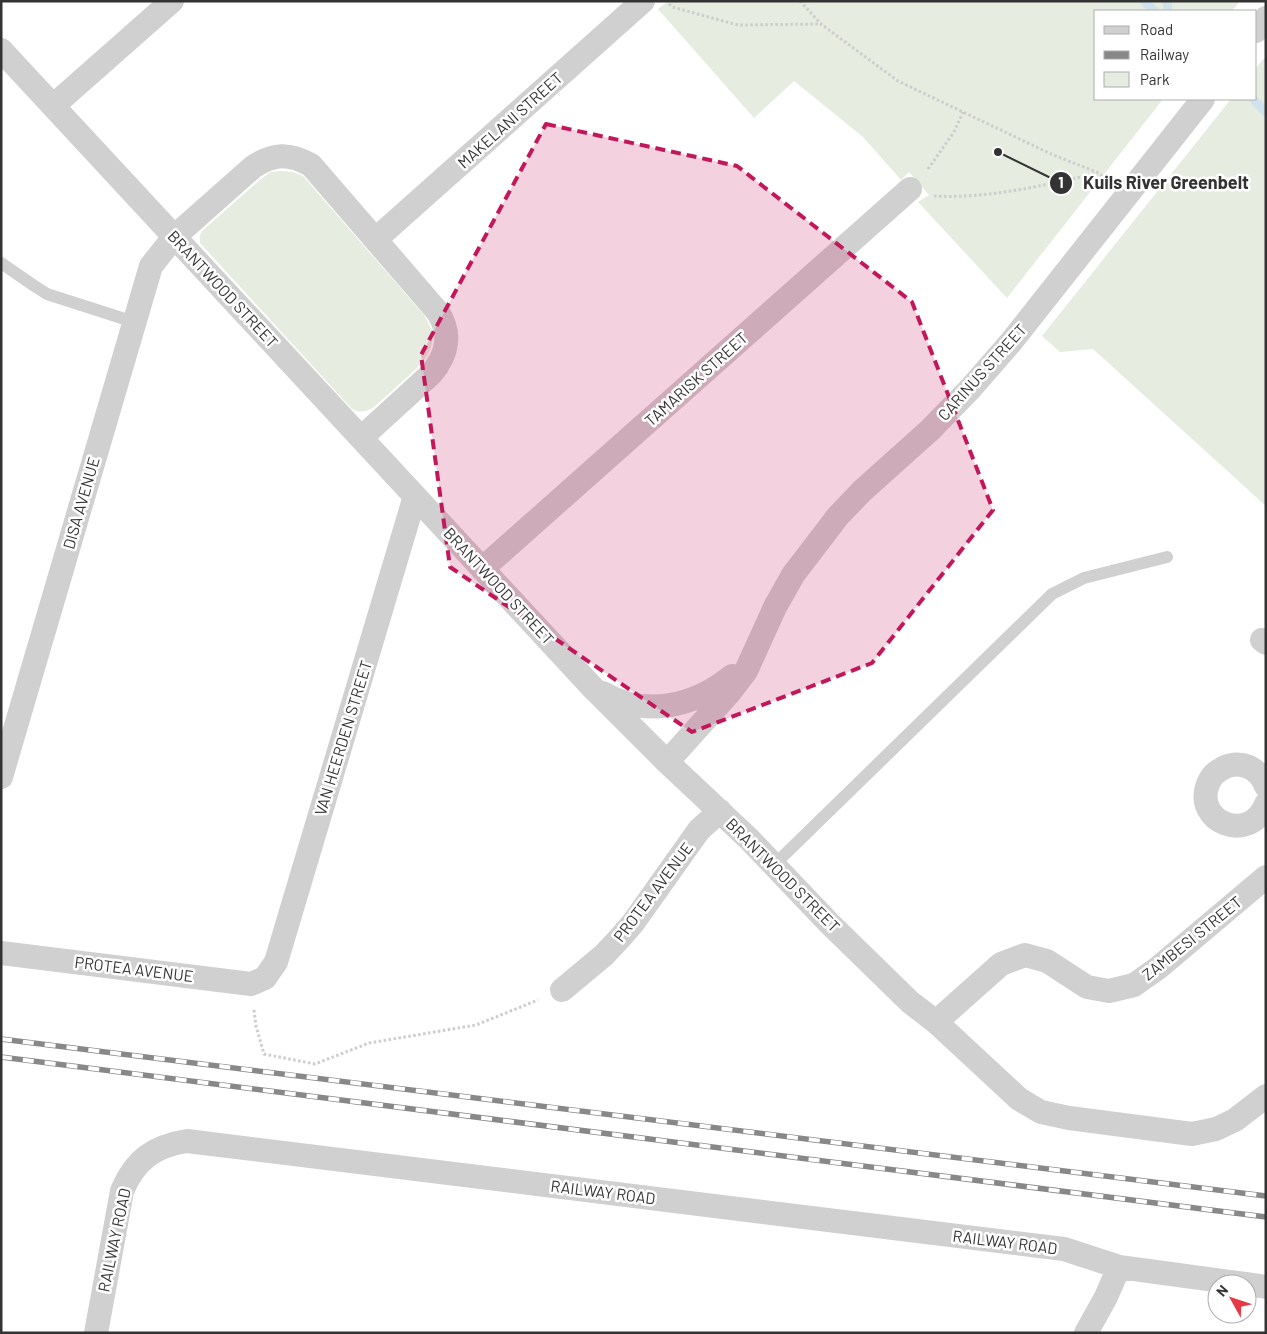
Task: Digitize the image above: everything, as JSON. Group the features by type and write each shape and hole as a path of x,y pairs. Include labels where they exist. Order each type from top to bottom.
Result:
{"street":[{"path":"54,106 172,1"},
{"name":"MAKELANI STREET","path":"376,239 643,1"},
{"path":"1257,30 1266,19"},
{"name":"BRANTWOOD STREET","path":"1,50 593,688 667,762 720,811 886,979 910,1002 936,1022 1019,1099 1041,1112 1069,1118 1192,1134 1216,1129 1229,1123 1266,1096"},
{"name":"CARINUS STREET","path":"667,762 730,692 746,671 775,607 793,576 838,516 862,491 930,430 970,389 1011,342 1202,100"},
{"path":"174,237 253,167 264,160 276,156 289,156 311,165 437,311 442,319 447,338 440,364 360,438"},
{"name":"TAMARISK STREET","path":"482,569 910,189"},
{"name":"DISA AVENUE","path":"1,777 151,266 174,237"},
{"name":"VAN HEERDEN STREET","path":"258,981 276,962 415,496"},
{"name":"CARINUS STREET","path":"593,688 627,703 665,706 683,703 703,696 736,674 759,641"},
{"path":"1262,819 1246,825 1224,824 1215,819 1209,810 1206,800 1206,789 1210,779 1218,771 1227,766 1238,764 1248,766 1257,772 1264,780 1266,786"},
{"name":"PROTEA AVENUE","path":"562,990 604,954 628,928 699,830 720,811"},
{"name":"ZAMBESI STREET","path":"936,1022 1000,964 1025,955 1047,961 1088,987 1109,992 1134,985 1158,968 1266,877"},
{"name":"PROTEA AVENUE","path":"1,953 258,981"},
{"name":"RAILWAY ROAD","path":"96,1333 122,1191 128,1177 149,1154 161,1147 187,1141 1064,1249 1119,1267 1207,1279"},
{"path":"1086,1333 1106,1297 1119,1267"}],"lane":[{"path":"1,263 32,286 47,294 134,322"},
{"path":"774,865 1052,594 1084,578 1167,557"}],"path":[{"path":"667,1 672,7 738,25 822,24"},
{"path":"800,1 822,24 898,81 1051,154 1099,173 1124,198"},
{"path":"963,112 954,132 931,166 910,189 930,195 949,197 995,193 1099,173"},
{"path":"258,981 256,1026 264,1054 315,1064 368,1044 476,1025 562,990"}],"highlighted area":[{"path":"546,124 737,166 912,302 993,510 872,663 692,732 450,567 421,355"}],"green space":[{"path":"668,1 1240,1 1233,10 1094,10 1094,100 1162,100 1007,298 918,202 929,195 909,172 901,180 863,137 794,81 754,118 658,9"},
{"path":"1266,56 1266,506 1093,349 1060,352 1042,336 1230,100 1257,100 1257,67"},
{"path":"271,172 293,172 303,176 424,315 429,325 432,335 430,351 413,372 373,408 360,411 352,409 200,243 202,231 262,178"}],"waterway":[{"path":"1144,1 1154,10"},
{"path":"1167,1 1168,10"},
{"path":"1254,100 1266,112"}],"railway":[{"path":"1,1039 1266,1196"},
{"path":"1,1057 1266,1217"}],"place":[{"name":"Kuils River Greenbelt","path":"998,152"}]}
